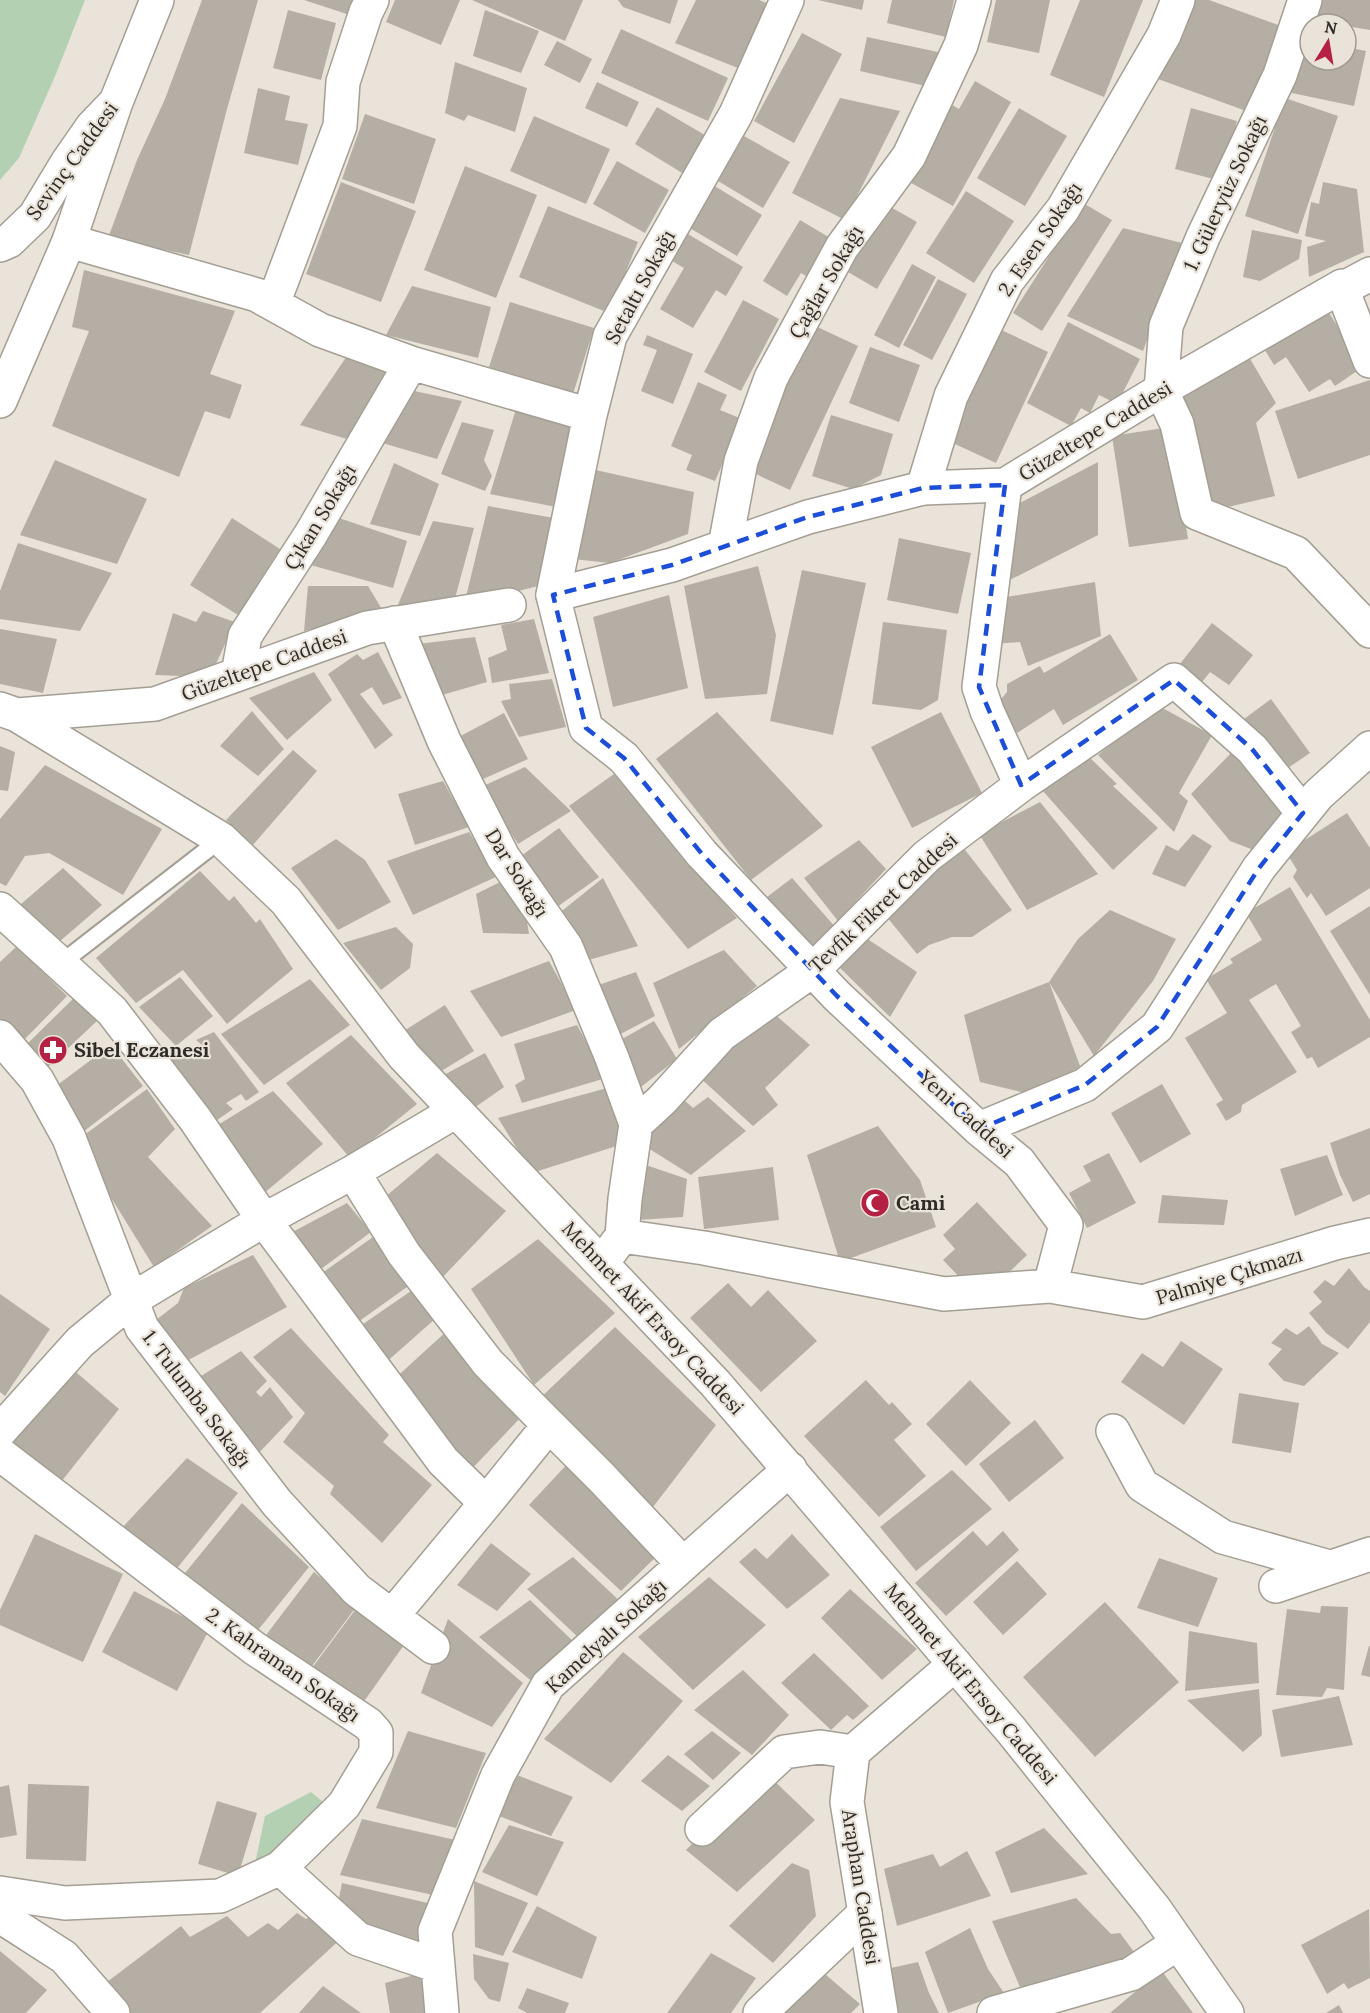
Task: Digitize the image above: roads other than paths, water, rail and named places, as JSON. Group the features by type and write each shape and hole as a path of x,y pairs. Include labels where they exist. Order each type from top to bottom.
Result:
{"street":[{"name":"Sevinç Caddesi","path":"0,245 9,241 35,216 92,127 116,102 157,0"},
{"path":"273,304 340,126 343,82 372,0"},
{"name":"Setaltı Sokağı","path":"553,595 590,415 610,336 736,114 786,0"},
{"name":"Çağlar Sokağı","path":"725,546 741,461 771,378 842,247 909,156 961,45 974,0"},
{"name":"2. Esen Sokağı","path":"922,488 951,396 1007,281 1063,209 1164,35 1178,0"},
{"name":"1. Güleryüz Sokağı","path":"1161,390 1166,326 1203,237 1280,75 1305,0"},
{"path":"0,401 69,241 116,102"},
{"path":"69,241 257,295 320,330 411,363 590,415"},
{"path":"1356,282 1370,361"},
{"name":"Güzeltepe Caddesi","path":"553,595 672,565 808,517 922,488 1005,485 1161,390 1342,286 1356,282"},
{"name":"Çıkan Sokağı","path":"238,674 245,636 311,534 411,363"},
{"path":"1161,390 1177,424 1197,513 1296,553 1370,631"},
{"path":"1005,485 979,687 987,711 1021,785"},
{"name":"Yeni Caddesi","path":"553,595 586,728 624,758 702,854 837,996 979,1129 1019,1162 1066,1225 1050,1286"},
{"name":"Güzeltepe Caddesi","path":"8,712 155,704 367,628 509,604"},
{"name":"Dar Sokağı","path":"395,623 444,741 503,857 566,947 612,1058 636,1124"},
{"name":"Tevfik Fikret Caddesi","path":"636,1124 662,1100 722,1034 813,970 927,856 1021,785 1174,680 1252,749 1303,813"},
{"name":"Mehmet Akif Ersoy Caddesi","path":"8,712 221,839 285,901 404,1056 715,1383 790,1469 1011,1730 1154,1908 1227,2013"},
{"path":"979,1129 1085,1085 1157,1027 1258,868 1318,795 1370,748"},
{"path":"0,909 111,1011 195,1119 264,1220 443,1461 486,1503"},
{"name":"1. Tulumba Sokağı","path":"0,1037 37,1080 69,1138 142,1328 277,1503 357,1590 433,1647"},
{"path":"0,1431 80,1342 131,1300 264,1220 353,1172 456,1111"},
{"path":"602,1263 622,1236 636,1124"},
{"path":"353,1172 404,1254 488,1363 602,1477 683,1564"},
{"name":"Palmiye Çıkmazı","path":"1050,1286 1143,1302 1335,1243 1370,1235"},
{"path":"622,1236 704,1248 944,1294 1050,1286"},
{"path":"392,1616 549,1425"},
{"path":"1113,1431 1142,1485 1223,1537 1329,1567"},
{"name":"2. Kahraman Sokağı","path":"0,1454 254,1648 368,1724 376,1733 376,1752 344,1804 280,1868 220,1896 65,1903 0,1893"},
{"name":"Kamelyalı Sokağı","path":"442,2013 435,1931 498,1775 548,1685 790,1469"},
{"path":"1276,1586 1370,1554"},
{"path":"702,1829 784,1752 820,1747 853,1752 955,1664"},
{"name":"Araphan Caddesi","path":"853,1752 847,1802 881,2013"},
{"path":"280,1868 358,1939 438,1966"},
{"path":"760,2013 865,1913"},
{"path":"0,1916 64,1957 112,2013"},
{"path":"994,2013 1131,1974 1178,1943"}],"lane":[{"path":"60,964 221,839"}],"place":[{"name":"Sibel Eczanesi","path":"53,1050"},
{"name":"Cami","path":"875,1203"}]}
